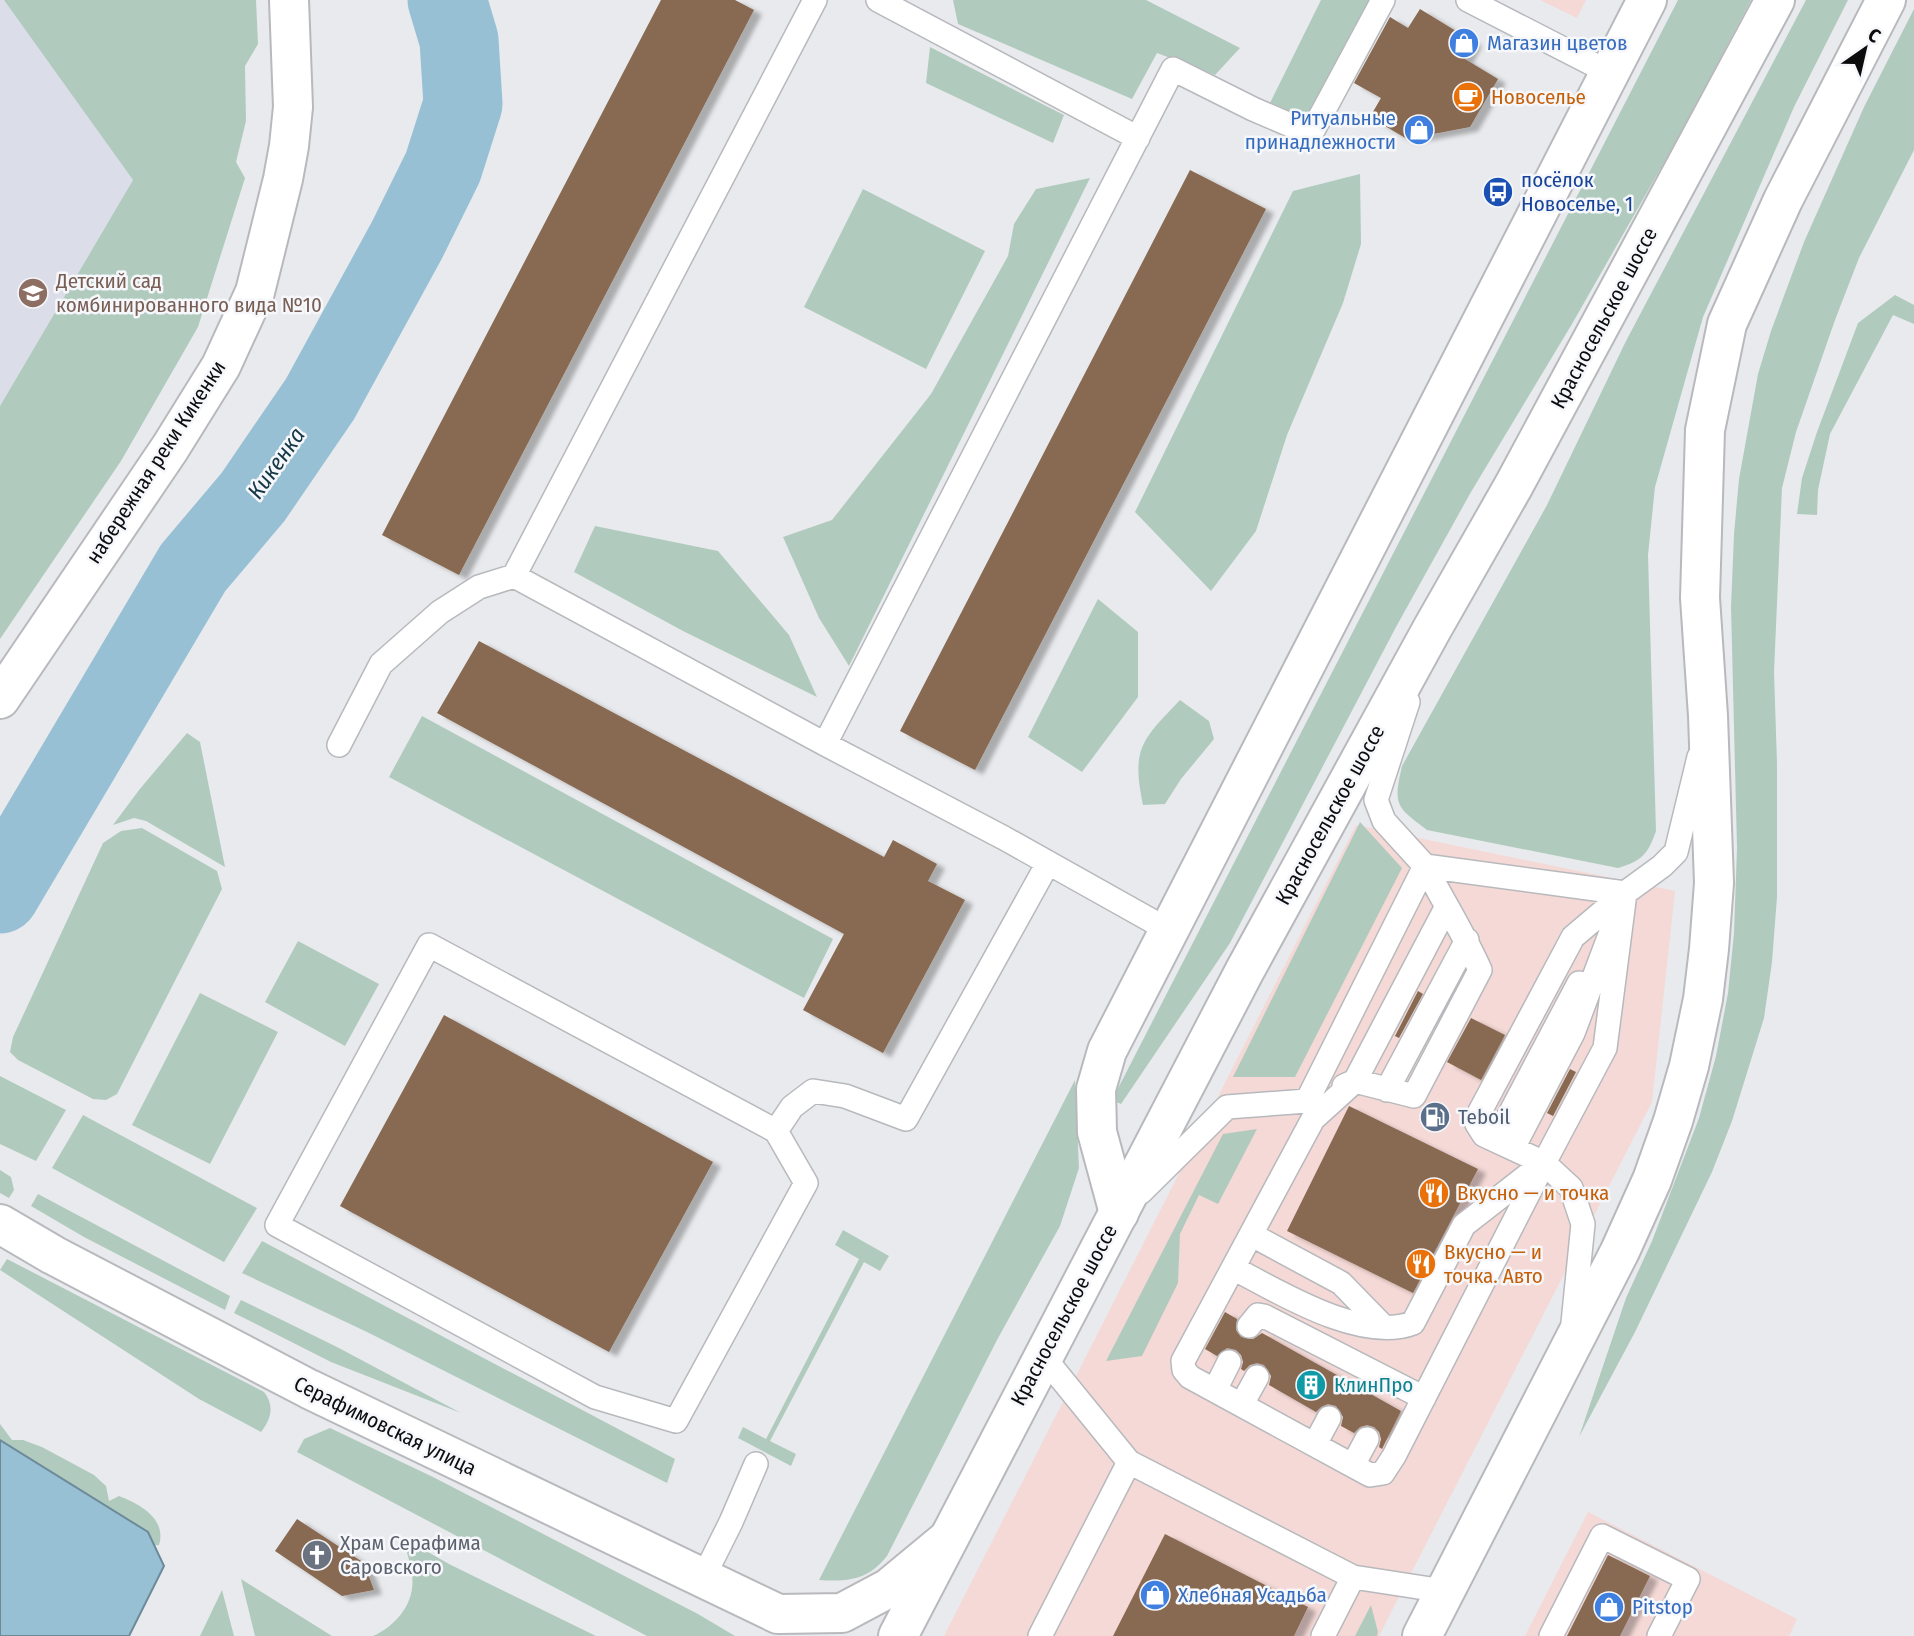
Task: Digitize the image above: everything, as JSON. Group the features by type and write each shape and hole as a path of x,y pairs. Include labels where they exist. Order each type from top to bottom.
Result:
{"main road":[{"name":"набережная реки Кикенки","path":"0,699 170,447 221,366 255,292 289,146 293,107 289,0"},
{"path":"1119,1213 1097,1132 1096,1089 1108,1051 1647,0"},
{"name":"Красносельское шоссе","path":"898,1636 1042,1355 1244,972 1514,485 1775,0"},
{"path":"1422,1636 1620,1251 1652,1180 1689,1066 1703,999 1714,883 1708,716 1700,598 1705,429 1727,324 1783,200 1886,0"},
{"name":"Серафимовская улица","path":"0,1224 306,1394 703,1578 786,1625 842,1613 889,1588 947,1540"}],"lane":[{"path":"339,745 381,664 440,612 479,587 514,576 815,0"},
{"path":"878,0 1138,138"},
{"path":"825,744 1173,69 1311,134 1383,0"},
{"path":"1468,0 1610,73"},
{"path":"514,576 1170,931"},
{"path":"1119,1213 1227,1107 1307,1101 1355,1081 1387,1090 1466,940 1425,866 1384,821 1376,800 1432,629"},
{"path":"1571,1347 1583,1224 1571,1188 1544,1163 1483,1135 1477,1124 1477,1117 1573,937 1676,852 1708,716"},
{"path":"776,1130 792,1107 813,1091 845,1096 906,1119 1048,863"},
{"path":"1425,866 1625,893"},
{"path":"1307,1101 1425,866"},
{"path":"1504,1144 1573,1033 1625,893"},
{"path":"1446,908 1355,1081 1313,1119 1184,1361 1184,1370 1190,1377 1370,1475 1383,1472 1413,1419 1605,1048 1625,893"},
{"path":"429,945 776,1130 806,1183 677,1421 595,1397 277,1226 429,945"},
{"path":"1233,1268 1329,1317 1383,1326 1413,1323 1464,1225 1544,1163"},
{"path":"1252,1235 1341,1283 1383,1326"},
{"path":"1254,1321 1391,1393 1424,1398"},
{"path":"1042,1355 1129,1462 1353,1577 1444,1591"},
{"path":"1214,1390 1229,1362"},
{"path":"1242,1404 1257,1377"},
{"path":"1315,1444 1329,1418"},
{"path":"1353,1465 1367,1439"},
{"path":"1040,1636 1129,1462"},
{"path":"703,1578 756,1464"},
{"path":"1551,1636 1602,1536 1688,1579 1659,1636"},
{"path":"1323,1636 1353,1577"}],"shaded area":[{"name":"Детский сад комбинированного вида №10","path":"0,0 5,0 133,180 0,406"},
{"path":"1540,0 1586,0 1577,18"},
{"path":"1356,825 1675,891 1652,1102 1379,1636 944,1636"},
{"path":"1588,1512 1797,1619 1789,1636 1525,1636"}],"green space":[{"path":"4,0 256,0 258,44 245,66 246,121 236,162 245,178 198,327 121,461 0,639 0,406 133,180"},
{"path":"953,0 1146,0 1240,48 1215,75 1157,53 1132,99 958,24"},
{"path":"1321,0 1372,0 1306,122 1269,105"},
{"path":"1678,0 1751,0 1674,145 1572,324 1471,492 1396,627 1230,943 1121,1104 1112,1100"},
{"path":"1806,0 1848,0 1794,107 1703,317 1655,487 1648,555 1656,831 1650,846 1643,856 1618,868 1427,830 1409,816 1400,804 1398,789 1402,766 1547,505 1626,341"},
{"path":"1914,9 1914,150 1859,258 1796,432 1782,488 1774,672 1777,897 1764,1018 1732,1121 1712,1172 1635,1332 1579,1437 1626,1298 1652,1241 1699,1118 1716,1056 1728,993 1734,933 1737,848 1731,607 1734,534 1739,479 1758,374 1804,242 1864,107"},
{"path":"930,47 1064,115 1053,143 926,83"},
{"path":"1360,174 1361,244 1343,303 1287,435 1256,531 1211,591 1135,512 1293,191"},
{"path":"1090,178 849,666 819,618 783,537 832,520 931,394 1008,256 1014,224 1036,189"},
{"path":"863,189 985,251 926,369 804,307"},
{"path":"1895,295 1914,305 1914,324 1893,315 1830,434 1818,490 1817,515 1797,514 1802,478 1858,323"},
{"path":"595,526 718,551 789,635 817,697 683,631 574,572"},
{"path":"1098,599 1138,632 1138,697 1082,772 1028,737"},
{"path":"1180,700 1209,721 1214,739 1181,779 1165,804 1143,805 1139,757 1148,736"},
{"path":"422,716 833,939 804,998 389,777"},
{"path":"187,733 200,742 225,867 146,821 134,818 113,825"},
{"path":"1360,822 1402,868 1295,1077 1233,1077"},
{"path":"142,828 217,871 222,889 117,1094 106,1100 93,1099 18,1060 10,1052 13,1037 103,843 121,831"},
{"path":"298,941 379,984 345,1046 265,1002"},
{"path":"200,993 278,1032 210,1164 132,1125"},
{"path":"0,1076 66,1110 36,1161 0,1144"},
{"path":"1075,1080 1079,1168 1060,1226 997,1340 887,1556 872,1570 857,1578 819,1580"},
{"path":"83,1115 257,1208 224,1262 52,1168"},
{"path":"1257,1129 1218,1204 1199,1195 1180,1234 1178,1283 1142,1356 1106,1361 1223,1134"},
{"path":"0,1170 11,1177 14,1190 9,1198 0,1193"},
{"path":"38,1194 230,1296 225,1310 84,1237 31,1206"},
{"path":"843,1230 889,1256 880,1271 864,1262 770,1441 796,1454 791,1466 738,1438 743,1427 766,1439 859,1259 835,1245"},
{"path":"262,1241 675,1459 667,1483 367,1332 242,1273"},
{"path":"7,1259 264,1392 271,1407 261,1432 199,1399 0,1270"},
{"path":"241,1300 461,1413 331,1362 234,1313"},
{"path":"0,1424 12,1440 23,1440 42,1447 94,1475 106,1486 109,1501 119,1496 143,1508 159,1528 159,1545 141,1547 0,1458"},
{"path":"330,1428 433,1477 698,1614 735,1636 647,1636 297,1452 304,1439"},
{"path":"402,1537 449,1564 596,1636 373,1636 397,1619 411,1595 411,1570"},
{"path":"241,1579 332,1636 255,1636"},
{"path":"222,1590 234,1636 200,1636"},
{"path":"1371,1605 1377,1636 1355,1636"}],"water":[{"path":"0,1440 148,1532 164,1566 129,1636 0,1636"}],"building":[{"path":"661,0 735,0 754,10 459,575 382,535"},
{"path":"1420,9 1474,42 1465,59 1498,79 1470,127 1407,139 1370,117 1381,98 1354,83 1390,17 1408,28"},
{"path":"1190,170 1266,209 975,770 900,731"},
{"path":"479,641 884,857 893,840 937,864 928,881 965,900 883,1053 803,1010 844,934 437,713"},
{"path":"1418,991 1423,994 1399,1038 1395,1036"},
{"path":"444,1015 713,1162 609,1352 340,1206"},
{"path":"1471,1018 1505,1035 1481,1080 1447,1062"},
{"path":"1570,1069 1576,1072 1553,1116 1547,1113"},
{"path":"1349,1106 1478,1169 1413,1293 1287,1231"},
{"name":"КлинПро","path":"1225,1312 1237,1319 1236,1330 1241,1337 1253,1339 1262,1333 1401,1411 1382,1449 1379,1447 1379,1432 1374,1427 1360,1427 1354,1433 1341,1426 1343,1417 1336,1406 1328,1404 1316,1412 1269,1385 1271,1376 1264,1365 1250,1365 1244,1371 1241,1369 1241,1355 1236,1350 1227,1348 1217,1356 1205,1349"},
{"name":"Храм Серафима Саровского","path":"297,1519 364,1563 374,1590 342,1596 275,1551"},
{"path":"1165,1534 1308,1607 1294,1636 1113,1636"},
{"path":"1608,1555 1650,1576 1620,1636 1567,1636"}],"waterway":[{"name":"Кикенка","path":"0,894 193,568 253,497 320,399 407,240 443,167 463,104 459,40 447,0"}],"place":[{"name":"Магазин цветов","path":"1464,43"},
{"name":"Новоселье","path":"1468,97"},
{"name":"Ритуальные принадлежности","path":"1419,130"},
{"name":"посёлок Новоселье, 1","path":"1498,192"},
{"name":"Детский сад комбинированного вида №10","path":"33,293"},
{"name":"Teboil","path":"1435,1117"},
{"name":"Вкусно — и точка","path":"1434,1193"},
{"name":"Вкусно — и точка. Авто","path":"1421,1264"},
{"name":"КлинПро","path":"1311,1385"},
{"name":"Храм Серафима Саровского","path":"317,1555"},
{"name":"Хлебная Усадьба","path":"1155,1595"},
{"name":"Pitstop","path":"1609,1607"}]}
